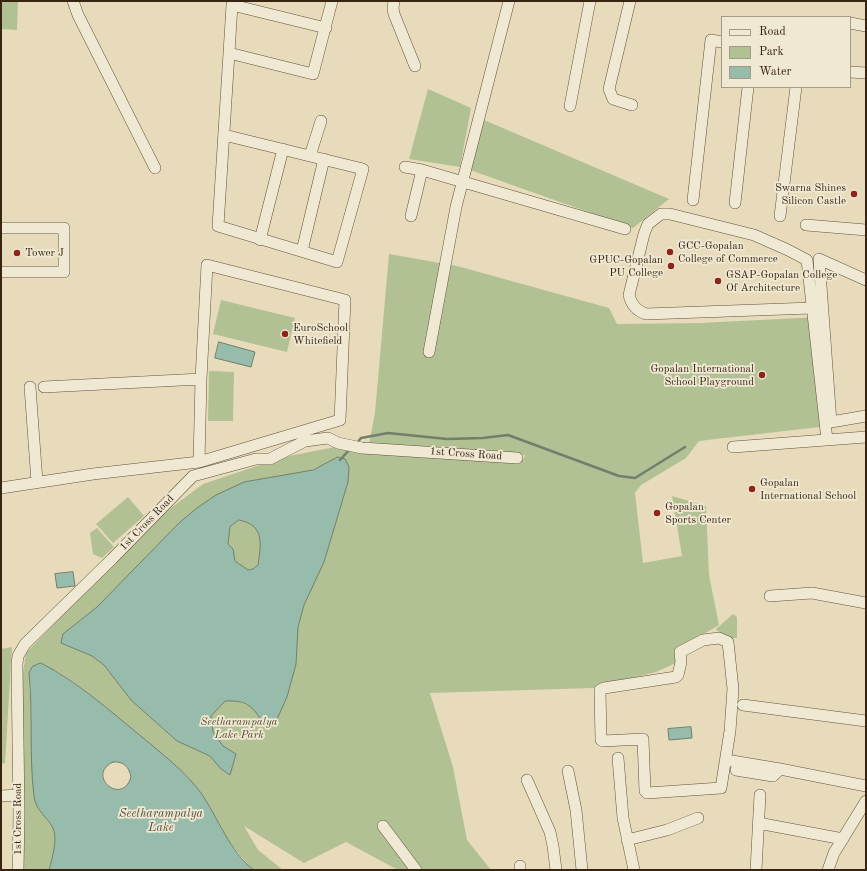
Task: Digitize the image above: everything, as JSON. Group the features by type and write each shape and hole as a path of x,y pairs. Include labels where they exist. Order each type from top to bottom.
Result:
{"street":[{"path":"73,1 78,15 155,168"},
{"path":"229,53 314,74 332,1"},
{"path":"394,1 394,14 415,66"},
{"path":"429,352 456,207 509,1"},
{"path":"570,106 590,1"},
{"path":"630,1 609,89 613,98 632,105"},
{"path":"224,135 363,169 337,262 260,240 218,226 232,5 326,28"},
{"path":"851,24 866,26"},
{"path":"693,200 711,40 721,42"},
{"path":"851,72 866,73"},
{"path":"734,203 748,88"},
{"path":"780,216 796,88"},
{"path":"310,156 321,121"},
{"path":"260,240 283,149"},
{"path":"302,251 324,159"},
{"path":"405,166 463,181 625,229"},
{"path":"411,216 422,170"},
{"path":"812,308 646,314 640,312 630,301 629,295 644,234 648,224 661,214 670,214 754,236 788,250 806,260 812,308 826,440"},
{"path":"806,225 866,230"},
{"path":"1,228 64,228 64,272 1,272"},
{"path":"866,280 819,259 830,422 866,416"},
{"path":"1,488 93,474 199,462 340,420 345,300 207,265 201,379 199,462"},
{"path":"44,387 201,379"},
{"path":"30,387 38,482"},
{"path":"733,447 866,437"},
{"name":"1st Cross Road","path":"18,870 18,656 25,644 112,559 192,476 256,459 270,459 305,441 328,438 338,443 362,448 517,458"},
{"path":"770,596 812,594 866,603"},
{"path":"719,638 728,642 733,689 726,760 720,788 647,793 645,790 644,739 601,740 600,690 604,688 678,676 681,662 680,652 703,640 719,638"},
{"path":"743,705 866,721"},
{"path":"618,758 623,818 634,870"},
{"path":"726,760 866,786"},
{"path":"736,770 773,776 780,769"},
{"path":"568,771 576,810 582,870"},
{"path":"527,780 550,832 556,870"},
{"path":"756,870 760,795"},
{"path":"1,796 19,796"},
{"path":"828,870 834,853 865,804"},
{"path":"627,840 667,830 698,818"},
{"path":"758,823 843,840"},
{"path":"382,826 416,870"}],"green space":[{"path":"1,1 18,1 17,30 1,29"},
{"path":"428,89 471,108 460,167 409,159"},
{"path":"484,120 669,199 633,228 470,170"},
{"name":"Seetharampalya Lake Park","path":"389,254 457,266 609,308 617,324 700,323 820,317 828,426 699,441 686,458 641,485 635,493 643,563 682,556 672,496 706,506 709,575 719,625 675,651 678,662 656,672 593,688 430,693 453,767 467,840 491,870 398,870 346,842 304,863 244,826 258,850 283,870 254,870 230,843 201,793 186,775 126,724 76,684 55,670 29,673 34,798 38,809 53,827 55,834 54,853 49,870 23,870 24,840 21,685 26,653 151,523 203,484 284,457 335,447 367,452 523,460 525,455 369,444 375,413","holes":["338,457 349,467 348,482 324,562 304,605 298,627 296,664 252,707 236,701 225,701 211,716 213,732 223,746 236,754 230,775 221,769 210,756 177,741 131,700 104,665 92,656 61,643 63,634 97,607 180,522 197,508 244,482 313,470"]},
{"path":"221,300 295,318 287,352 213,334"},
{"path":"209,371 234,372 233,421 208,421"},
{"path":"128,497 144,516 113,543 96,524"},
{"path":"239,520 254,526 260,536 258,565 253,569 248,570 235,561 228,544 230,527"},
{"path":"97,528 114,547 102,558 93,554 90,533"},
{"path":"733,614 737,617 737,638 724,638 716,629"},
{"path":"12,647 5,763 1,764 1,649"}],"water":[{"path":"219,342 255,352 251,367 215,358"},
{"path":"338,457 345,459 349,467 348,482 324,562 304,605 298,627 296,664 287,697 274,726 266,727 250,706 240,702 225,701 211,716 213,732 223,746 236,754 230,775 221,769 210,756 177,741 131,700 104,665 92,656 61,643 63,634 97,607 180,522 216,495 244,482 313,470","holes":["239,520 253,526 257,531 260,543 258,565 253,569 248,570 235,561 233,549 228,544 230,527"]},
{"path":"73,572 75,586 57,588 55,574"},
{"name":"Seetharampalya Lake","path":"41,663 68,679 106,707 173,763 195,785 207,802 231,845 254,870 49,870 54,849 55,838 53,828 39,810 34,796 29,673 32,667","holes":["113,762 125,765 129,770 131,777 126,786 120,789 114,789 108,786 104,780 103,774 105,768"]},
{"path":"691,727 692,738 669,740 668,729"}],"waterway":[{"path":"357,443 361,438 388,433 447,439 483,438 508,435 619,476 635,478 685,447"},
{"path":"340,460 350,449"}],"place":[{"name":"Swarna Shines Silicon Castle","path":"854,194"},
{"name":"GCC-Gopalan College of Commerce","path":"670,252"},
{"name":"Tower J","path":"17,253"},
{"name":"GPUC-Gopalan PU College","path":"671,266"},
{"name":"GSAP-Gopalan College Of Architecture","path":"718,281"},
{"name":"EuroSchool Whitefield","path":"285,334"},
{"name":"Gopalan International School Playground","path":"762,375"},
{"name":"Gopalan International School","path":"752,489"},
{"name":"Gopalan Sports Center","path":"657,513"}]}
